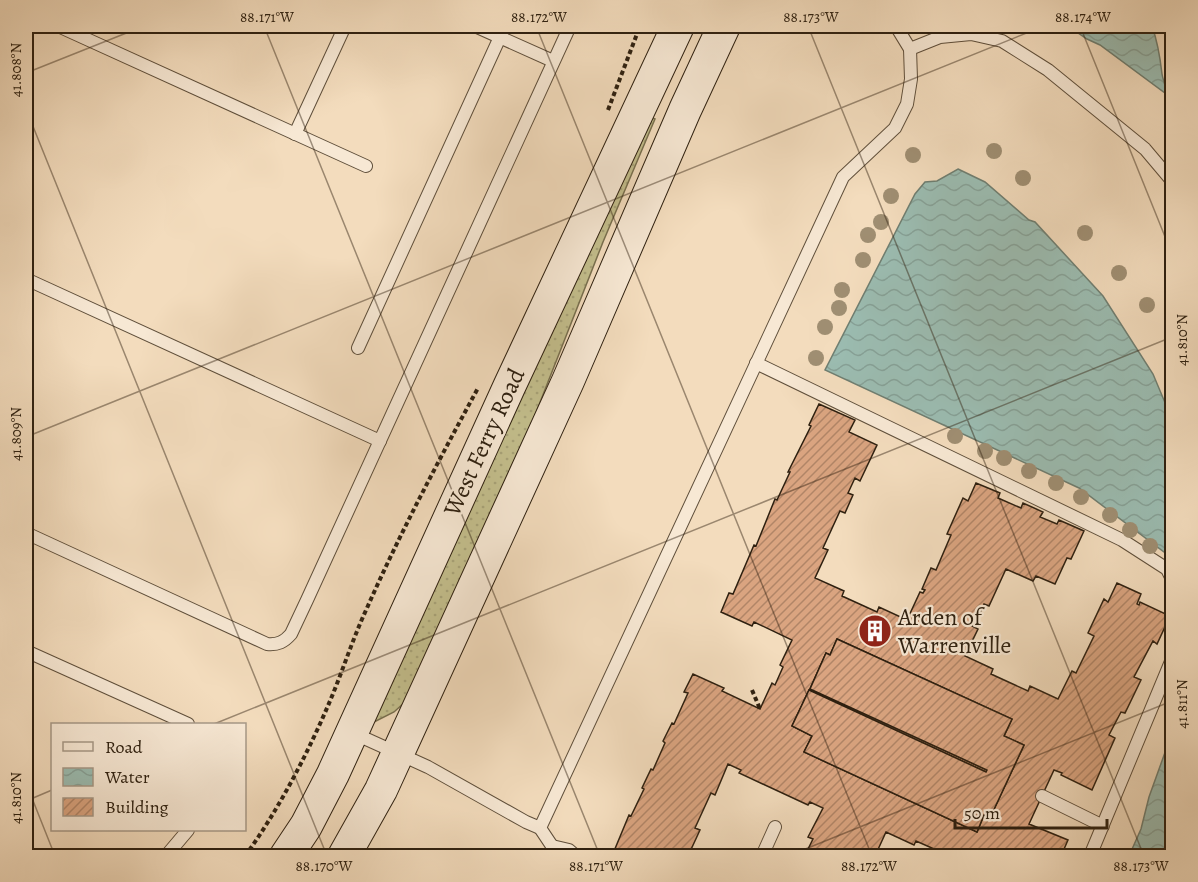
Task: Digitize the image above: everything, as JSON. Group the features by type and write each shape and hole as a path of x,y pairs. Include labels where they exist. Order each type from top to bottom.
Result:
{"main road":[{"name":"West Ferry Road","path":"286,856 333,774 509,387 678,26"},
{"name":"West Ferry Road","path":"344,856 381,790 568,381 685,110 724,26"}],"lane":[{"path":"58,26 366,166"},
{"path":"295,134 345,26"},
{"path":"475,26 503,31 553,61"},
{"path":"26,533 267,644 279,644 291,634 570,26"},
{"path":"540,828 843,177 895,128 907,104 911,79 910,50 896,26"},
{"path":"358,348 503,31"},
{"path":"910,50 940,37 971,34 1002,41 1048,70 1145,149 1173,181"},
{"path":"26,279 380,441"},
{"path":"756,363 1122,540 1167,569 1173,579"},
{"path":"26,651 186,723"},
{"path":"1090,856 1173,659"},
{"path":"351,732 428,767 540,828 553,851 568,850 576,856"},
{"path":"1042,796 1103,826"},
{"path":"762,856 775,827"},
{"path":"166,856 187,831"}],"path":[{"path":"604,120 640,26"},
{"path":"245,856 277,805 312,739 367,608 436,465 480,384"},
{"path":"752,690 760,709"},
{"path":"598,856 610,851 614,853"}],"shaded area":[{"path":"650,117 655,119 603,242 526,438 405,702 394,712 370,724"}],"water":[{"path":"1068,26 1152,26 1165,93 1100,45"},
{"path":"958,169 985,182 1029,220 1035,222 1103,296 1153,374 1172,414 1172,558 1079,488 825,370 915,194 925,182 937,181"},
{"path":"1172,733 1172,856 1129,856 1141,829 1149,797"}],"building":[{"name":"Arden of Warrenville","path":"819,404 855,420 849,432 877,445 860,481 855,478 848,493 853,495 845,513 840,511 823,548 828,550 815,578 844,591 842,596 877,612 879,607 907,620 920,592 923,593 925,590 922,589 931,568 936,570 951,535 947,534 963,498 968,501 976,483 1000,493 998,498 1021,508 1023,503 1043,512 1040,517 1057,524 1059,520 1084,531 1071,559 1067,558 1055,584 1036,576 1033,581 1006,569 989,606 984,604 972,626 978,629 965,656 993,669 991,674 1028,691 1030,686 1058,699 1072,671 1076,673 1094,636 1088,633 1104,599 1108,602 1117,583 1141,594 1137,604 1139,605 1140,602 1170,616 1157,644 1153,641 1134,677 1141,680 1125,713 1121,712 1109,735 1115,738 1092,790 1054,770 1029,824 1068,840 1061,856 950,856 916,841 914,845 886,832 875,856 799,856 801,853 805,855 813,839 808,837 823,808 810,802 808,805 739,773 741,770 728,764 715,795 711,793 695,828 700,830 688,856 612,856 629,815 631,816 644,789 642,788 665,743 663,741 672,723 674,724 688,693 684,692 693,674 724,688 722,691 760,709 772,683 775,685 783,667 780,665 792,640 754,622 752,626 721,612 729,593 733,594 754,545 756,546 775,499 777,500 811,426 809,425","holes":["837,639 1012,719 1004,736 1024,745 990,818 984,815 977,832 804,752 812,736 792,726 809,690 986,772 987,770 810,689 826,653 830,655"]},
{"path":"837,639 1012,719 1004,736 1024,745 990,818 984,815 977,832 804,752 812,736 792,726 809,690 986,772 987,770 810,689 826,653 830,655"}],"place":[{"name":"Arden of Warrenville","path":"875,631"}]}
